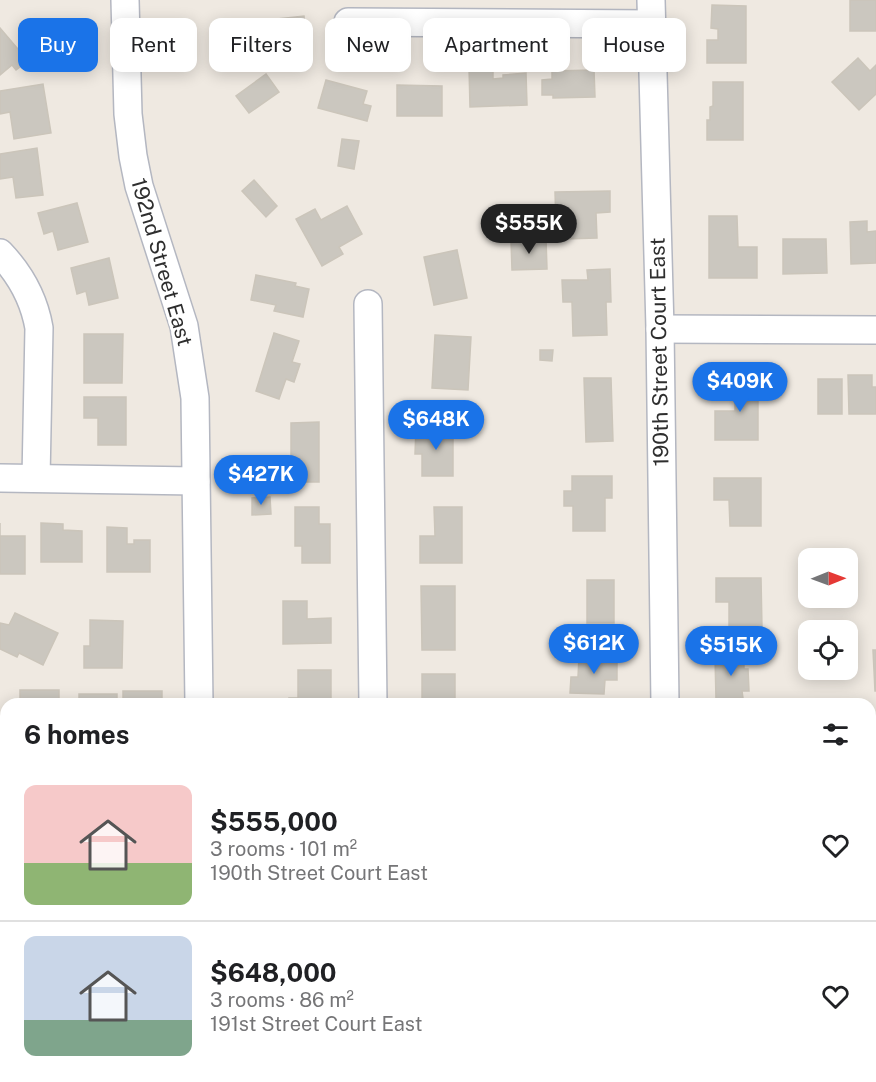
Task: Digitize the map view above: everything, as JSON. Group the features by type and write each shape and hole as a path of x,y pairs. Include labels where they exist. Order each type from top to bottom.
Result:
{"street":[{"name":"192nd Street East","path":"125,0 128,114 133,156 139,186 184,326 195,398 199,698"},
{"path":"411,20 652,12"},
{"name":"190th Street Court East","path":"652,12 660,329 665,698"},
{"path":"0,253 15,268 38,320 36,478"},
{"path":"368,304 373,698"},
{"path":"660,329 876,330"},
{"path":"0,478 196,481"}],"building":[{"path":"850,0 876,0 876,31 850,31"},
{"path":"712,5 746,6 746,63 707,63 707,40 718,40 718,29 711,28"},
{"path":"0,28 18,49 18,68 16,70 12,65 0,75"},
{"path":"858,58 870,71 876,65 876,94 859,110 832,82"},
{"path":"469,72 493,72 493,79 503,78 503,75 526,73 527,105 470,107"},
{"path":"552,72 594,72 595,97 553,98 553,95 542,95 542,80 552,79"},
{"path":"266,74 279,92 249,113 236,96"},
{"path":"326,80 367,91 363,104 371,106 367,121 318,108"},
{"path":"713,82 743,82 743,140 707,140 707,120 710,120 710,107 713,106"},
{"path":"43,84 51,133 14,139 10,112 0,114 0,91"},
{"path":"397,85 442,86 442,116 397,116"},
{"path":"342,139 359,141 354,169 338,166"},
{"path":"37,148 43,195 16,198 13,177 0,179 0,154"},
{"path":"254,180 277,206 266,217 242,191"},
{"path":"610,191 610,212 596,213 597,238 565,239 565,224 556,224 555,192"},
{"path":"77,203 88,242 58,250 53,231 44,234 38,213"},
{"path":"347,206 362,234 339,247 343,254 322,266 296,219 315,209 321,220"},
{"path":"709,216 737,216 738,247 757,247 757,278 709,278"},
{"path":"867,221 867,232 876,231 876,263 851,264 850,222"},
{"path":"546,239 547,269 512,270 511,240"},
{"path":"783,239 826,239 827,273 783,274"},
{"path":"457,250 467,298 434,305 424,257"},
{"path":"109,258 118,298 89,305 86,291 77,294 71,268"},
{"path":"610,269 611,302 606,302 607,335 573,336 572,302 563,302 562,280 588,280 587,270"},
{"path":"256,275 296,283 295,286 309,289 303,317 274,311 276,305 251,300"},
{"path":"274,333 299,341 292,362 300,364 294,382 286,379 279,399 256,391"},
{"path":"84,334 123,334 122,383 84,383"},
{"path":"435,335 471,337 468,390 432,388"},
{"path":"540,350 553,350 552,361 540,360"},
{"path":"848,375 872,375 872,387 876,387 876,414 849,414"},
{"path":"735,377 758,377 758,440 715,440 715,411 735,411"},
{"path":"584,378 611,378 613,441 586,442"},
{"path":"818,379 842,379 842,414 818,414"},
{"path":"84,397 126,397 126,445 98,445 98,418 84,418"},
{"path":"319,422 319,482 291,482 291,423"},
{"path":"416,427 453,428 453,476 422,476 422,454 415,454"},
{"path":"572,476 612,476 612,498 605,498 605,531 573,531 573,506 564,506 564,491 572,491"},
{"path":"714,478 761,478 761,526 730,526 729,500 714,500"},
{"path":"270,497 271,514 252,515 252,498"},
{"path":"295,507 319,507 319,524 330,524 330,563 302,563 302,546 295,546"},
{"path":"434,507 462,507 462,563 420,563 420,536 435,536"},
{"path":"41,523 63,524 63,530 82,531 82,562 41,562"},
{"path":"107,527 127,528 127,544 134,544 134,540 150,540 150,572 107,572"},
{"path":"0,536 25,536 25,574 0,574"},
{"path":"716,578 761,578 762,628 729,628 729,602 716,602"},
{"path":"587,580 614,580 614,623 587,623"},
{"path":"421,586 455,586 455,650 422,650"},
{"path":"283,601 307,601 307,619 331,618 331,643 283,644"},
{"path":"15,613 58,633 43,665 19,653 17,657 0,649 0,623 9,625"},
{"path":"90,620 123,621 122,668 84,668 84,646 90,646"},
{"path":"873,650 876,650 876,691 875,691"},
{"path":"744,656 744,669 748,669 749,691 742,691 743,698 716,698 715,657"},
{"path":"579,657 617,657 617,680 605,680 604,694 570,693 571,677 578,677"},
{"path":"298,670 331,670 331,698 298,698"},
{"path":"422,674 455,674 455,698 422,698"},
{"path":"20,690 59,690 59,698 20,698"},
{"path":"123,691 162,691 162,698 123,698"},
{"path":"79,694 117,694 117,698 79,698"}]}
